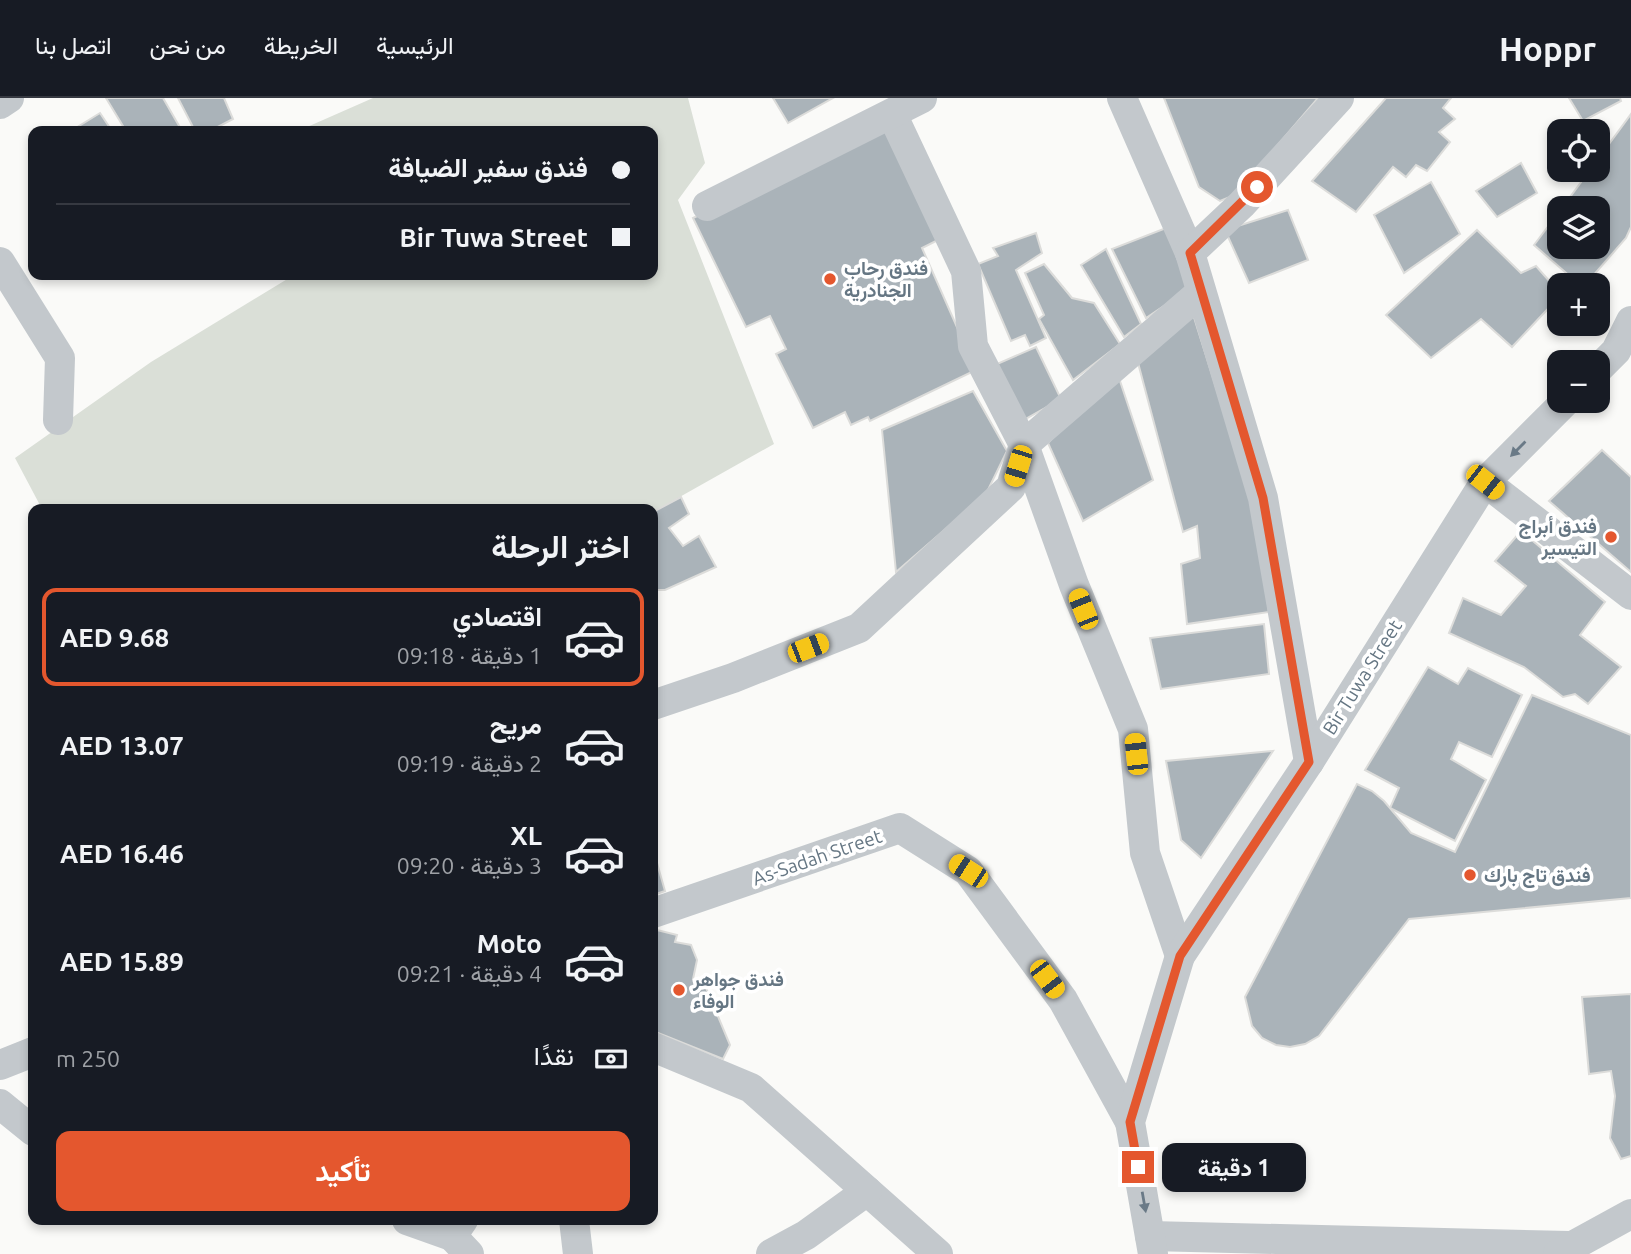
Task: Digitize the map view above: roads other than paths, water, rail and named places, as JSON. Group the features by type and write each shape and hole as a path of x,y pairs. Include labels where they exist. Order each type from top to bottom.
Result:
{"street":[{"path":"0,104 9,98"},
{"path":"706,206 922,98"},
{"path":"1122,98 1190,253 1263,498 1309,762"},
{"path":"1190,253 1241,204 1339,98"},
{"path":"892,114 965,271 973,346 1024,445 1074,585 1133,729 1145,853 1180,956"},
{"path":"0,262 60,358 58,420"},
{"path":"658,703 733,678 859,628 1011,487 1024,445 1201,292"},
{"path":"1615,351 1631,321"},
{"name":"Bir Tuwa Street","path":"1152,1245 1130,1122 1180,956 1309,762 1485,482 1554,413"},
{"path":"1485,482 1631,595"},
{"name":"As-Sadah Street","path":"658,911 900,828 968,871 1063,1000 1130,1122"},
{"path":"658,1049 751,1088 938,1254"},
{"path":"0,1065 28,1054"},
{"path":"0,1104 28,1127"},
{"path":"771,1254 806,1235 867,1191"},
{"path":"1152,1245 1564,1250 1631,1214"},
{"path":"423,1225 461,1237"},
{"path":"574,1225 578,1254"}],"place":[{"name":"فندق رحاب الجنادرية","path":"830,279"},
{"name":"فندق أبراج التيسير","path":"1611,537"},
{"name":"فندق تاج بارك","path":"1470,875"},
{"name":"فندق جواهر الوفاء","path":"679,990"}]}
